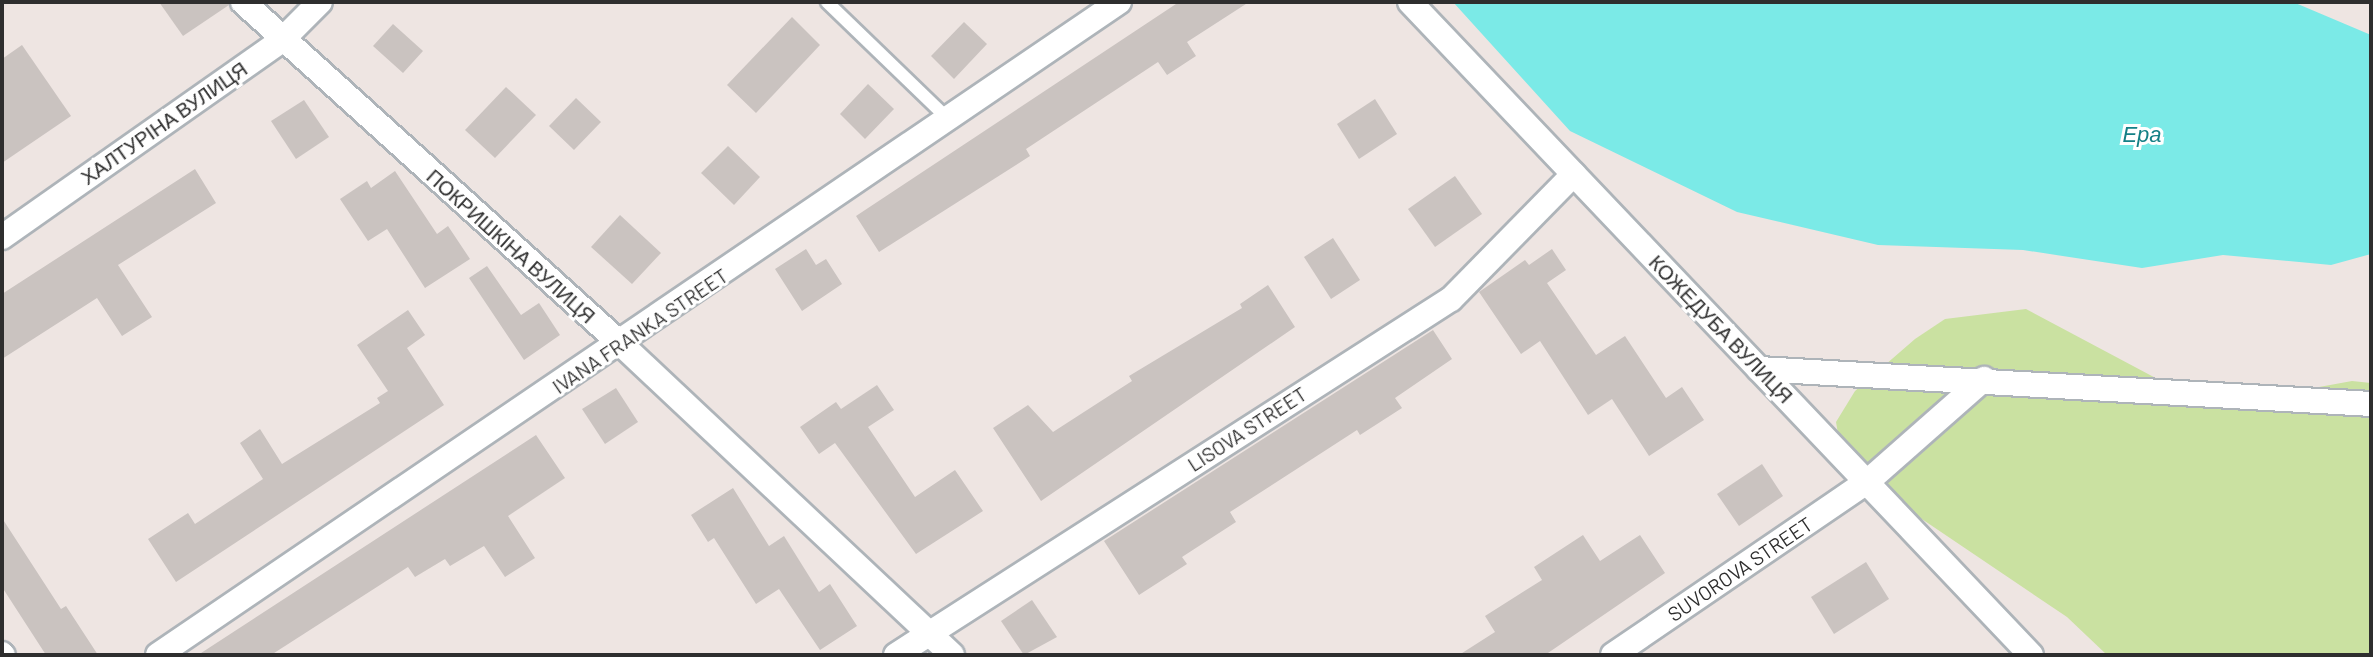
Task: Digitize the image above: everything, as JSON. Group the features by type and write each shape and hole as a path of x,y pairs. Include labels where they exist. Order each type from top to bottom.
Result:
{"street":[{"name":"ПОКРИШКІНА ВУЛИЦЯ","path":"243,2 281,41 621,344 952,655"},
{"name":"ХАЛТУРІНА ВУЛИЦЯ","path":"2,237 281,41 320,2"},
{"name":"IVANA FRANKA STREET","path":"158,655 621,344 1119,2"},
{"name":"КОЖЕДУБА ВУЛИЦЯ","path":"1410,2 2031,655"},
{"name":"LISOVA STREET","path":"896,655 1451,299 1574,174"},
{"path":"1759,369 1984,379 2371,404"},
{"name":"SUVOROVA STREET","path":"1613,655 1867,482 1984,379"}],"lane":[{"path":"827,2 948,119"}],"green space":[{"path":"2026,309 2165,383 2237,402 2352,381 2371,383 2371,655 2107,655 2067,617 1867,482 1842,457 1836,422 1855,391 1915,339 1945,319"}],"water":[{"name":"Ера","path":"1453,2 2293,2 2371,35 2371,254 2331,265 2223,255 2142,268 2023,250 1878,245 1737,212 1570,131"}],"building":[{"path":"159,2 228,2 229,5 183,36"},
{"path":"1179,2 1249,2 1187,42 1196,56 1167,75 1158,62 1026,149 1030,156 879,252 856,216"},
{"path":"792,17 820,45 756,113 727,85"},
{"path":"964,22 987,44 954,79 931,56"},
{"path":"393,24 423,51 403,73 373,46"},
{"path":"22,45 71,116 2,163 2,59"},
{"path":"868,84 894,109 865,139 840,114"},
{"path":"506,87 536,115 495,158 465,130"},
{"path":"576,98 601,122 574,150 549,126"},
{"path":"1375,99 1397,134 1359,159 1337,124"},
{"path":"304,100 329,137 296,159 271,121"},
{"path":"728,146 760,177 734,205 701,173"},
{"path":"195,169 216,203 118,265 152,317 122,336 97,298 2,359 2,294"},
{"path":"395,171 437,234 448,226 470,259 425,288 387,229 368,241 340,199 367,181 371,188"},
{"path":"1455,176 1482,214 1435,247 1408,209"},
{"path":"620,215 661,253 632,284 591,247"},
{"path":"1333,238 1360,280 1331,299 1304,257"},
{"path":"806,249 816,265 826,259 842,284 802,311 775,269"},
{"path":"1552,249 1566,270 1547,283 1596,355 1625,336 1666,398 1682,387 1704,420 1649,456 1612,399 1588,415 1540,341 1521,354 1479,292 1525,260 1529,265"},
{"path":"487,266 521,315 539,303 560,335 524,360 469,278"},
{"path":"1268,285 1295,327 1041,501 993,428 1028,405 1053,432 1132,381 1129,376 1242,308 1240,304"},
{"path":"408,310 425,335 407,348 444,405 176,582 148,539 188,513 195,524 263,479 240,443 260,429 282,464 380,403 377,398 388,391 357,345"},
{"path":"1433,330 1452,359 1395,398 1402,408 1360,435 1357,430 1230,512 1236,522 1182,557 1187,564 1139,595 1104,541"},
{"path":"877,385 894,410 868,427 915,497 955,470 983,511 916,554 835,443 819,454 800,427 836,402 841,409"},
{"path":"616,388 638,422 605,444 582,409"},
{"path":"536,435 565,478 508,516 535,558 505,577 484,546 450,566 445,559 415,577 408,567 271,655 198,655"},
{"path":"1762,464 1783,496 1739,526 1717,494"},
{"path":"733,488 769,546 784,536 819,592 830,584 857,626 820,650 779,589 756,604 714,538 708,542 691,515"},
{"path":"2,518 61,609 66,606 98,655 46,655 2,587"},
{"path":"1583,535 1600,561 1640,535 1665,573 1545,655 1459,655 1495,632 1485,616 1542,580 1534,567"},
{"path":"1866,562 1889,599 1834,634 1811,597"},
{"path":"1032,600 1057,637 1024,655 1001,621"}]}
